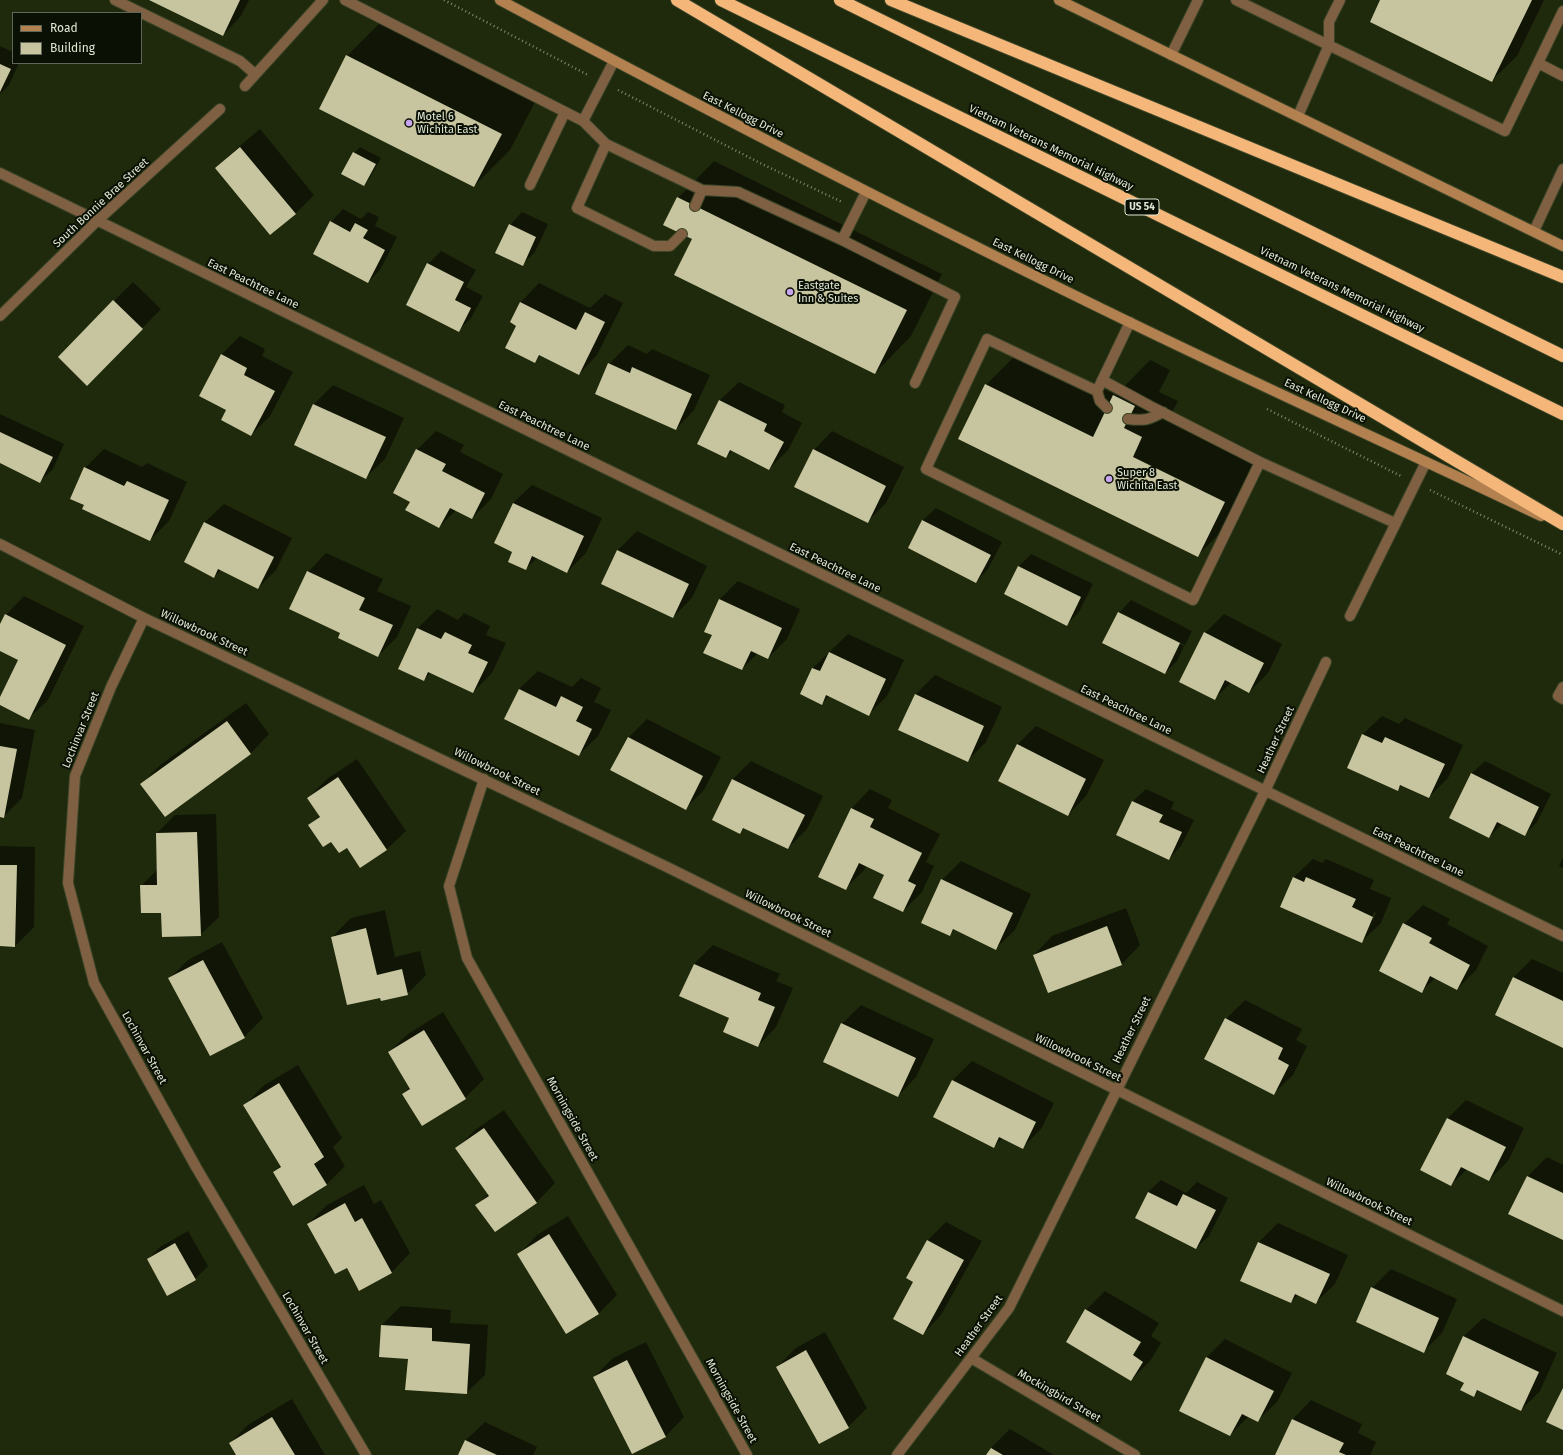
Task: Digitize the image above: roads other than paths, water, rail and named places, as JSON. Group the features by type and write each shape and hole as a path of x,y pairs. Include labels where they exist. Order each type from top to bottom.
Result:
{"highway":[{"path":"677,0 1563,524"},
{"name":"Vietnam Veterans Memorial Highway","path":"721,0 1563,414"},
{"path":"840,0 1563,356"},
{"path":"891,0 1563,277"}],"main road":[{"name":"East Kellogg Drive","path":"500,0 866,192 1130,322 1563,527"},
{"path":"1059,0 1563,246"}],"street":[{"path":"115,0 140,12"},
{"path":"245,86 323,0"},
{"path":"344,0 583,121 606,144 702,190 738,192 842,240 955,297 915,383"},
{"path":"1172,55 1198,0"},
{"path":"1236,0 1505,131 1563,11"},
{"path":"1298,116 1329,45 1329,22 1340,0"},
{"path":"142,13 240,61 255,74"},
{"path":"583,121 614,61"},
{"path":"1538,63 1563,76"},
{"name":"South Bonnie Brae Street","path":"0,316 97,221 220,109"},
{"path":"530,185 566,112"},
{"path":"606,144 577,208 654,246 670,246 682,234"},
{"path":"1534,231 1563,169"},
{"name":"East Peachtree Lane","path":"0,174 1563,936"},
{"path":"695,206 702,190"},
{"path":"842,240 866,192"},
{"path":"1107,408 1100,401 1097,391 1130,322"},
{"path":"1097,391 987,339 926,469 1193,600 1260,462"},
{"path":"1102,380 1260,462 1395,523"},
{"path":"1128,419 1151,419 1163,412"},
{"path":"1350,616 1426,462"},
{"name":"Willowbrook Street","path":"0,544 144,618 667,867 1563,1311"},
{"name":"Lochinvar Street","path":"144,618 111,687 75,776 68,883 94,983 196,1167 366,1455"},
{"name":"Heather Street","path":"897,1455 1009,1308 1265,791 1326,662"},
{"path":"1563,687 1558,696 1563,698"},
{"name":"Morningside Street","path":"484,779 449,886 467,958 747,1455"},
{"name":"Mockingbird Street","path":"971,1358 1135,1455"}],"place":[{"name":"Motel 6 Wichita East","path":"409,123"},
{"name":"Eastgate Inn & Suites","path":"790,292"},
{"name":"Super 8 Wichita East","path":"1109,479"}]}
